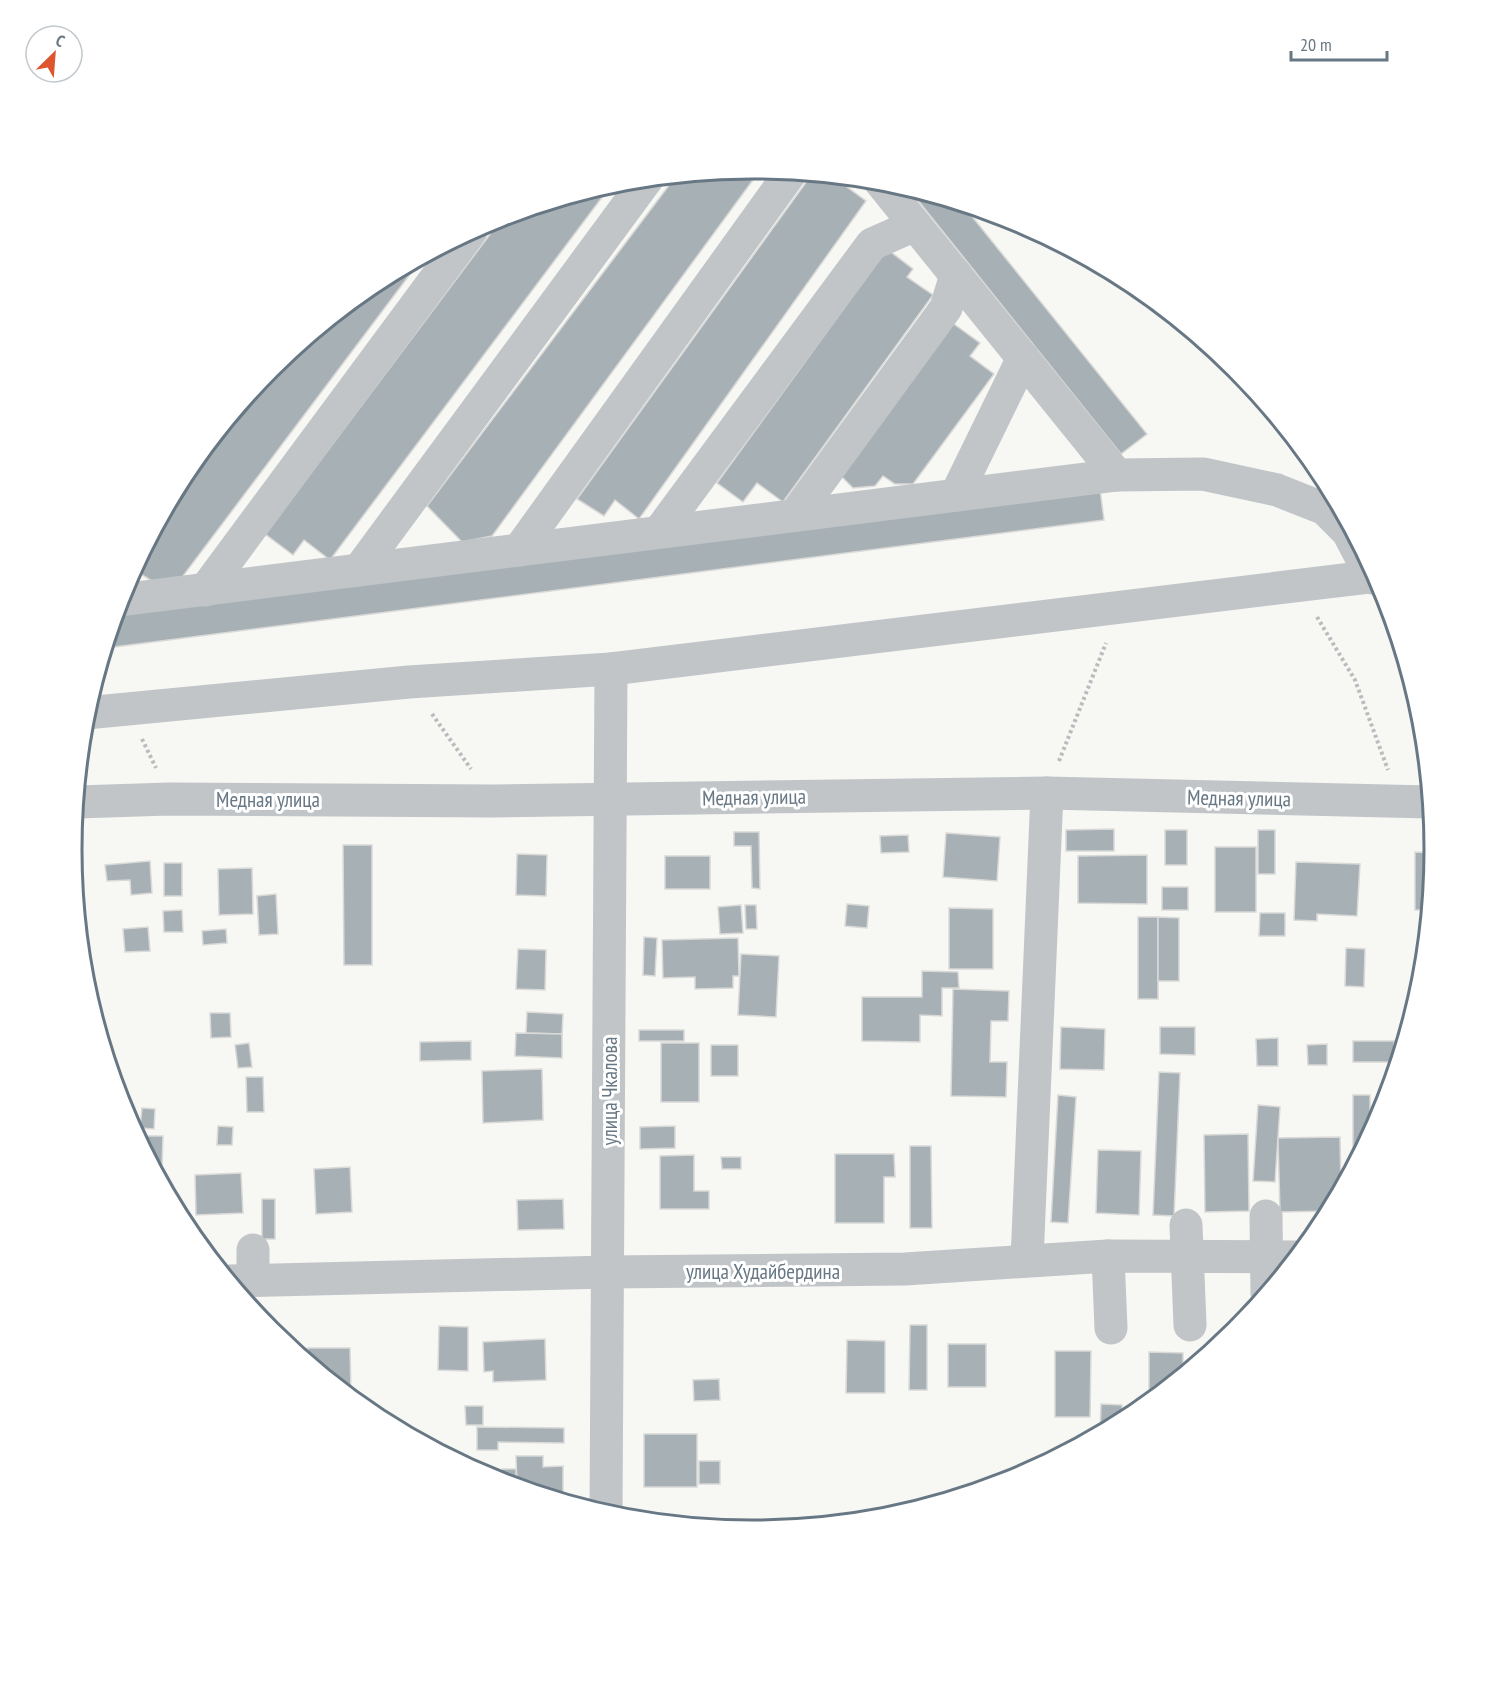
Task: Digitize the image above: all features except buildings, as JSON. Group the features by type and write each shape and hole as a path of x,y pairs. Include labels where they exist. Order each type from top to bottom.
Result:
{"street":[{"path":"519,550 785,180"},
{"path":"359,570 639,188"},
{"path":"889,192 1117,475"},
{"path":"659,532 873,244 915,225"},
{"path":"205,590 459,247"},
{"path":"795,515 946,308 956,275"},
{"path":"956,495 1023,358"},
{"path":"132,599 1117,475 1203,474 1277,490 1325,509 1340,524"},
{"path":"97,711 409,682 611,669 1366,578"},
{"name":"улица Чкалова","path":"606,1504 611,669"},
{"path":"1027,1260 1047,793"},
{"name":"Медная улица","path":"84,802 170,799 494,801 1047,793 1415,802"},
{"path":"1266,1216 1282,1257"},
{"path":"1186,1225 1191,1325"},
{"path":"1108,1256 1111,1328"},
{"name":"улица Худайбердина","path":"245,1270 608,1272 905,1269 1108,1256 1282,1257"}],"path":[{"path":"1299,586 1354,680 1415,802"},
{"path":"1047,793 1119,608"},
{"path":"409,682 494,801"},
{"path":"128,708 170,799"}]}
